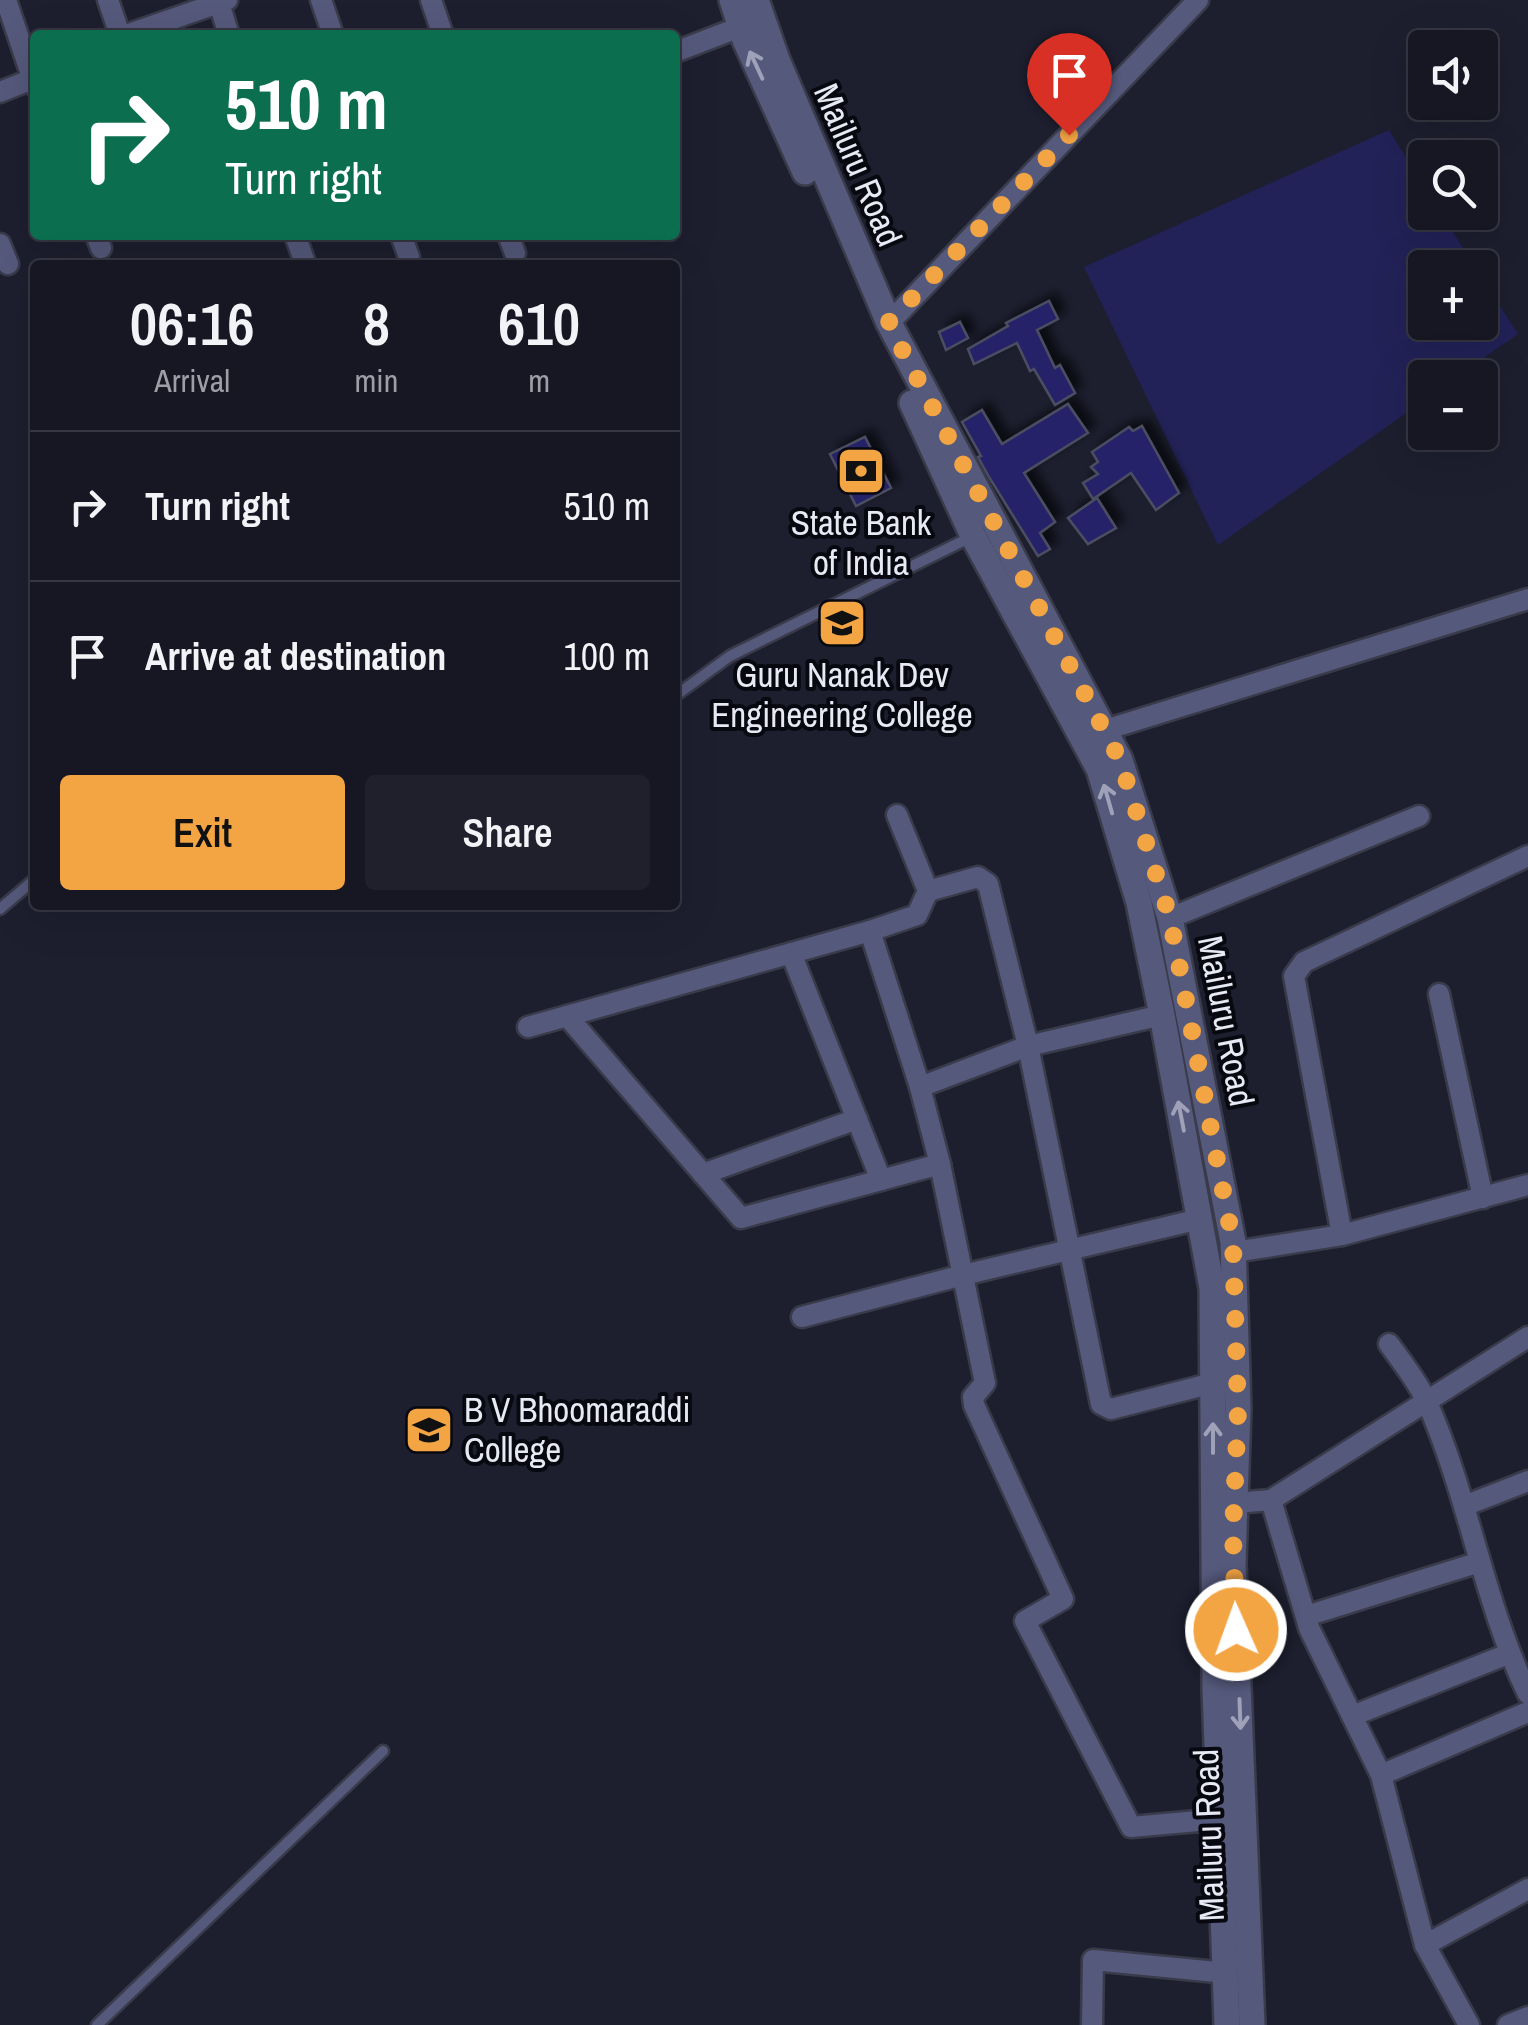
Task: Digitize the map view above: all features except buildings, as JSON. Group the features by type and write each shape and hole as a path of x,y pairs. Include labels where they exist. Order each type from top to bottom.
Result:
{"street":[{"path":"6,0 30,69"},
{"path":"108,0 121,30"},
{"path":"321,0 331,30"},
{"path":"431,0 441,30"},
{"path":"732,0 740,27 1099,768 1139,904 1212,1288 1215,1689 1227,2025"},
{"name":"Mailuru Road","path":"756,0 791,94 888,323 983,530 1105,730 1133,794 1170,918 1234,1252 1238,1410 1234,1563 1252,2025"},
{"path":"888,323 1198,0"},
{"path":"137,30 221,1 229,30"},
{"path":"680,50 740,27"},
{"path":"0,92 30,82"},
{"path":"298,240 304,260"},
{"path":"404,240 409,257"},
{"path":"0,244 8,264"},
{"path":"1105,730 1528,599"},
{"path":"528,1027 918,915 928,891 897,814"},
{"path":"1170,918 1419,816"},
{"path":"1342,1235 1294,976 1304,962 1528,856"},
{"path":"928,891 978,878 988,884 1028,1046 1103,1407 1112,1410 1212,1383"},
{"path":"870,931 920,1087 940,1164 985,1383 973,1397 974,1406 1064,1599 1025,1621 1131,1826 1220,1819"},
{"path":"791,953 881,1180"},
{"path":"1439,994 1483,1198"},
{"path":"920,1087 1028,1046 1162,1015"},
{"path":"567,1016 740,1218 940,1164"},
{"path":"703,1174 857,1119"},
{"path":"1234,1252 1342,1235 1528,1185"},
{"path":"802,1317 1200,1220"},
{"path":"1235,1504 1271,1500 1528,1337"},
{"path":"1389,1344 1426,1399 1464,1506 1508,1654 1528,1694"},
{"path":"1464,1506 1528,1481"},
{"path":"1271,1500 1306,1616 1381,1775 1425,1945 1461,2022"},
{"path":"1306,1616 1480,1562"},
{"path":"1352,1716 1508,1654"},
{"path":"1381,1775 1528,1712"},
{"path":"1425,1945 1528,1889"},
{"path":"1092,2025 1093,1960 1227,1973"},
{"path":"1508,2025 1528,2017"}],"lane":[{"path":"680,692 730,656 983,530"},
{"path":"0,909 30,883"},
{"path":"97,2025 383,1750"}],"shaded area":[{"path":"1389,130 1408,161 1408,230 1452,230 1464,250 1408,250 1408,340 1498,340 1498,303 1518,334 1481,360 1408,360 1408,412 1218,545 1084,267"}],"place":[{"name":"State Bank of India","path":"861,471"},
{"name":"Guru Nanak Dev Engineering College","path":"842,623"},
{"name":"B V Bhoomaraddi College","path":"429,1430"}],"route":[{"path":"1069,135 888,323 1120,760 1170,918 1233,1242 1238,1410 1233,1532 1236,1630"}]}
